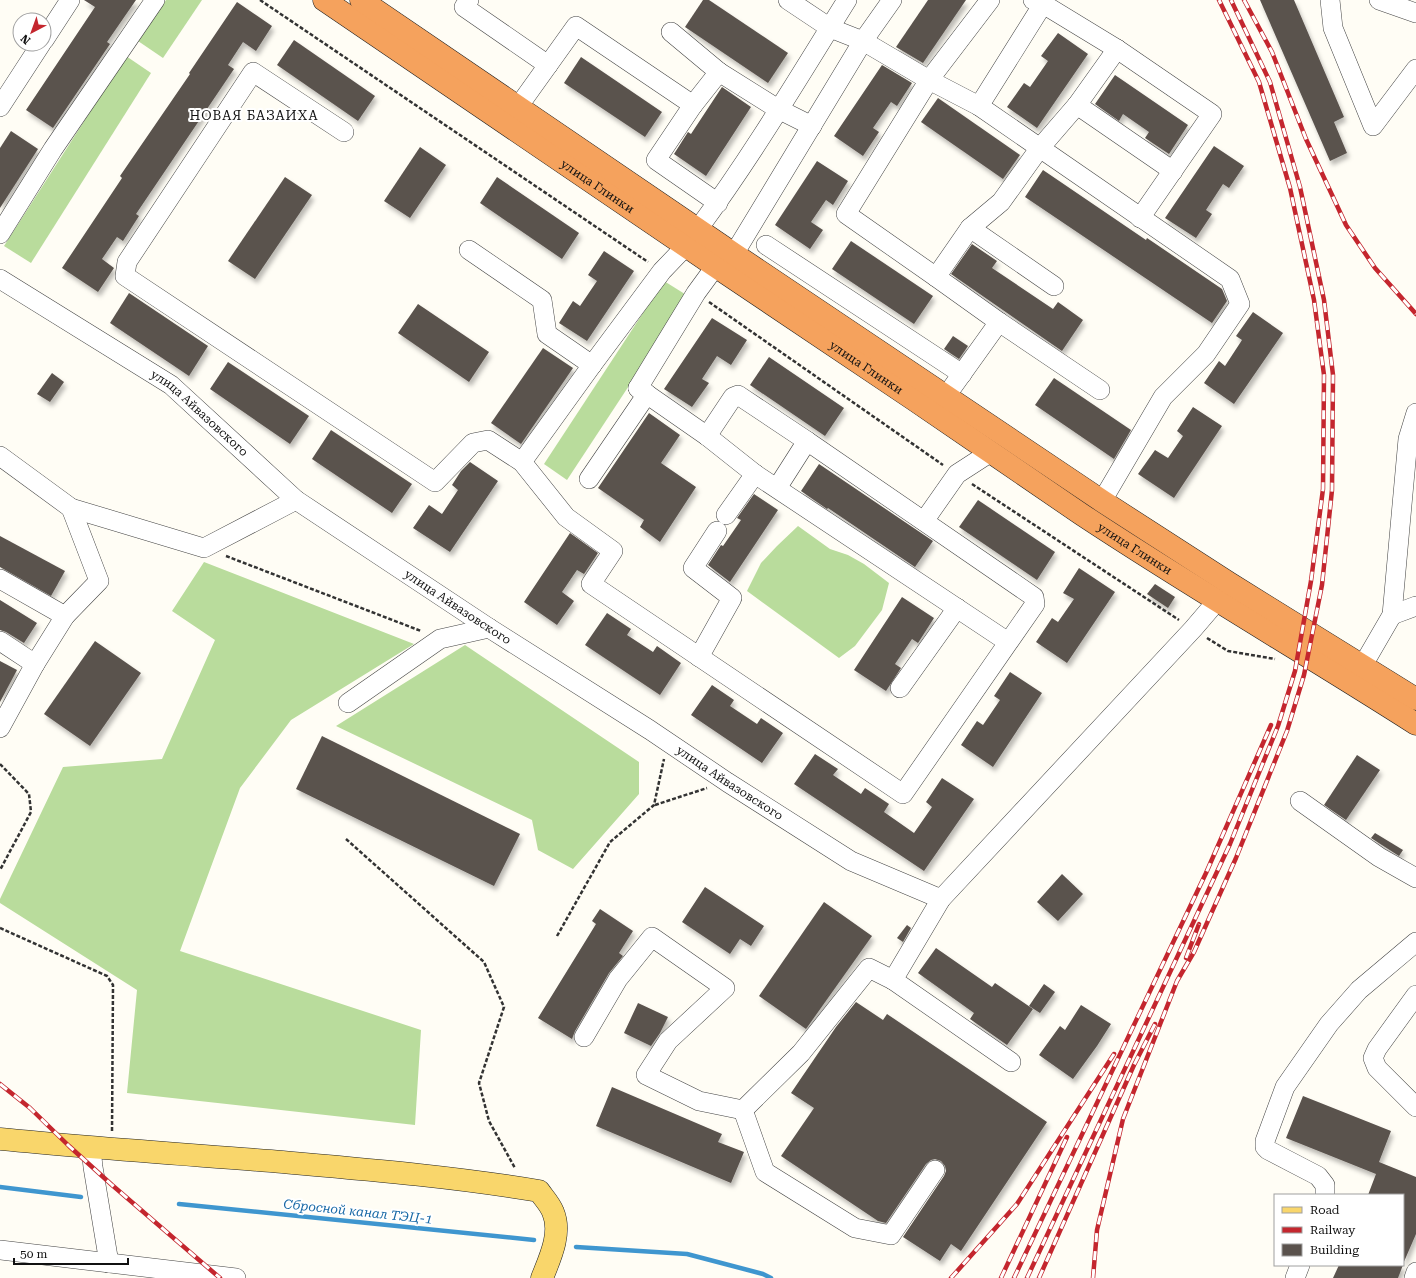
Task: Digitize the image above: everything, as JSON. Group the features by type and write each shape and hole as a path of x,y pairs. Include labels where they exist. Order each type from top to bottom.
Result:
{"highway":[{"name":"улица Глинки","path":"324,0 715,267 940,405 1102,501 1229,583 1357,674 1416,724"},
{"name":"улица Глинки","path":"361,0 734,254 940,405 991,452 1080,514 1217,601 1357,674 1416,699"},
{"path":"388,44 401,26"},
{"path":"1217,601 1229,583"}],"main road":[{"path":"0,1139 368,1169 480,1182 538,1191 553,1211 557,1229 552,1254 542,1278"}],"street":[{"path":"52,28 70,0"},
{"path":"0,234 53,149 154,0"},
{"path":"468,0 464,7 548,65"},
{"path":"788,0 830,28 863,42 929,80 979,106 1039,149 1230,279 1240,304 1206,354 1163,397 1102,501"},
{"path":"698,229 718,202 847,0"},
{"path":"734,254 863,42 892,0"},
{"path":"990,0 929,80 846,214 999,322 1100,390"},
{"path":"1330,0 1333,28 1373,126 1416,69"},
{"path":"1379,0 1416,13"},
{"path":"979,106 1038,2 1117,49 1212,114 1140,218"},
{"path":"518,107 576,26 693,104"},
{"path":"671,32 719,72 778,109 812,126"},
{"path":"936,277 970,228 1001,202 1039,149 1077,105 1117,49"},
{"path":"0,107 36,52"},
{"path":"344,132 253,72 127,262 125,276 435,482 473,443 488,440 522,462 566,517 613,551 591,584 903,794 1035,604 1034,597 738,395 733,397 707,436"},
{"path":"718,202 656,160 693,104 719,72"},
{"path":"1077,105 1173,170"},
{"path":"970,228 1054,286"},
{"path":"766,245 962,374"},
{"path":"522,462 662,271 685,247"},
{"path":"469,250 542,300 547,334 592,365"},
{"path":"589,479 643,391 696,293 715,267"},
{"name":"улица Айвазовского","path":"0,279 171,385 296,500 489,628 658,735 727,782 851,861 941,899"},
{"path":"940,405 999,322"},
{"path":"643,391 707,436 755,474 1008,642"},
{"path":"1357,674 1392,614 1408,439 1416,413"},
{"path":"776,488 807,441"},
{"path":"924,521 957,474 991,452"},
{"path":"0,456 72,508 204,548 296,500"},
{"path":"699,657 732,598 693,568 755,474"},
{"path":"0,728 35,664 65,616 99,581 72,508"},
{"path":"0,579 65,616"},
{"path":"893,980 941,899 1193,629 1217,601"},
{"path":"1392,614 1416,606"},
{"path":"900,688 957,608"},
{"path":"348,703 440,639 489,628"},
{"path":"0,641 35,664"},
{"path":"1300,801 1379,857 1416,878"},
{"path":"584,1037 618,979 652,937 725,988 668,1041 646,1075 699,1100 743,1110"},
{"path":"1325,1194 1325,1185 1318,1176 1268,1150 1265,1147 1265,1141 1285,1086 1329,1024 1359,990 1416,942"},
{"path":"743,1110 801,1053 869,968 893,980 1011,1062"},
{"path":"1416,995 1377,1049 1373,1058 1377,1068 1416,1106"},
{"path":"743,1110 765,1172 855,1228 891,1235 935,1170"},
{"path":"102,1148 93,1166 109,1263"},
{"path":"0,1250 236,1278"},
{"path":"1295,1278 1300,1266"},
{"path":"1414,1278 1416,1272"}],"path":[{"path":"260,0 662,271"},
{"path":"696,293 957,474 1228,651 1281,660"},
{"path":"204,548 440,639"},
{"path":"654,805 664,756 670,761"},
{"path":"0,764 29,794 30,812 0,870"},
{"path":"557,936 610,842 654,805 727,782"},
{"path":"701,783 707,788"},
{"path":"346,839 484,962 504,1007 479,1083 489,1121 526,1189"},
{"path":"0,928 107,976 113,985 102,1148"}],"green space":[{"path":"166,0 202,0 163,58 138,41"},
{"path":"126,56 151,73 31,263 4,246"},
{"path":"664,281 688,296 567,480 544,464"},
{"path":"798,526 830,549 848,555 864,564 889,583 882,610 855,646 839,658 747,591 761,563"},
{"path":"204,562 414,644 291,720 240,788 180,951 421,1030 415,1125 127,1093 137,990 0,903 0,899 63,767 162,759 215,640 172,611"},
{"path":"465,645 639,762 639,794 573,869 538,850 532,820 336,726"}],"building":[{"path":"84,0 136,0 107,42 110,44 53,128 26,110 95,7"},
{"path":"703,0 709,0 788,53 768,83 685,27"},
{"path":"928,0 966,0 923,63 896,47"},
{"path":"1260,0 1294,0 1344,117 1334,122 1347,153 1330,161"},
{"path":"237,2 272,26 256,51 243,42 228,65 234,69 136,214 139,216 123,241 117,237 102,259 114,268 98,292 62,268 122,178 120,176"},
{"path":"1058,33 1088,54 1037,128 1007,107 1024,83 1030,87 1048,61 1041,56"},
{"path":"294,40 375,96 358,121 277,65"},
{"path":"581,57 662,112 645,137 564,83"},
{"path":"882,65 912,83 897,106 891,102 873,128 879,132 863,156 834,136"},
{"path":"1115,75 1188,125 1169,154 1145,138 1149,132 1123,114 1119,121 1095,104"},
{"path":"722,87 751,107 706,176 674,154 688,132 691,134"},
{"path":"938,98 1020,155 1003,179 921,122"},
{"path":"11,131 38,149 0,208 0,148"},
{"path":"1214,146 1244,166 1229,188 1223,184 1206,210 1212,214 1196,238 1165,218"},
{"path":"420,147 446,165 410,218 384,201"},
{"path":"817,161 848,181 833,205 826,200 811,222 823,230 810,249 775,225"},
{"path":"1043,170 1146,240 1147,238 1222,289 1227,301 1212,323 1025,197"},
{"path":"285,177 312,195 255,279 228,261"},
{"path":"497,177 579,233 562,259 480,203"},
{"path":"851,241 933,296 914,324 832,269"},
{"path":"972,244 997,261 992,268 1053,309 1058,302 1083,320 1062,351 951,274"},
{"path":"604,251 634,271 587,341 559,323 573,301 580,306 597,281 588,275"},
{"path":"129,293 208,346 189,376 110,323"},
{"path":"418,304 489,352 469,382 398,333"},
{"path":"1253,312 1283,333 1234,404 1204,383 1219,361 1225,366 1242,340 1236,336"},
{"path":"712,318 747,340 731,365 717,356 702,379 709,383 692,407 664,389"},
{"path":"953,336 968,346 959,359 944,349"},
{"path":"543,348 573,368 521,444 491,423"},
{"path":"769,357 844,408 825,436 750,385"},
{"path":"228,362 309,416 290,444 210,389"},
{"path":"52,373 64,382 50,402 37,394"},
{"path":"1054,378 1131,430 1114,459 1035,405"},
{"path":"1193,407 1222,426 1174,498 1138,474 1155,450 1168,458 1183,436 1177,431"},
{"path":"649,413 680,435 661,463 696,487 660,542 640,527 644,520 598,488"},
{"path":"331,430 412,484 392,513 312,459"},
{"path":"470,462 498,481 450,552 413,528 429,505 442,514 458,490 452,485 461,471"},
{"path":"819,464 933,541 915,567 801,491"},
{"path":"754,494 778,510 730,582 708,565 721,545 723,546 741,520 737,518"},
{"path":"978,500 1055,552 1037,580 959,527"},
{"path":"570,533 598,553 584,574 577,570 562,592 574,601 557,625 524,602"},
{"path":"0,536 65,571 51,596 0,567"},
{"path":"1079,568 1115,592 1067,663 1036,642 1052,618 1058,622 1074,599 1063,593"},
{"path":"1155,584 1175,597 1168,608 1147,594"},
{"path":"902,597 934,618 918,643 912,639 895,664 901,668 886,691 854,670"},
{"path":"0,600 37,623 24,643 0,630"},
{"path":"607,613 631,629 627,635 653,652 657,646 681,663 660,695 585,645"},
{"path":"95,641 141,673 90,746 44,714"},
{"path":"0,661 17,670 0,702"},
{"path":"1010,672 1042,693 993,767 961,745 977,721 983,725 1000,700 994,696"},
{"path":"712,685 734,700 730,706 757,724 761,718 783,733 762,763 691,715"},
{"path":"322,736 520,834 494,886 296,789"},
{"path":"815,754 838,769 833,775 861,794 865,788 889,804 884,812 914,833 932,807 926,802 942,778 974,799 924,871 794,784"},
{"path":"1357,755 1380,770 1346,820 1324,805"},
{"path":"1375,833 1403,850 1399,856 1371,838"},
{"path":"1062,874 1083,894 1058,921 1037,902"},
{"path":"705,887 764,926 751,946 740,939 730,954 682,922"},
{"path":"824,902 872,936 806,1029 759,996"},
{"path":"600,909 633,931 619,953 623,956 609,973 575,1031 572,1039 538,1018 596,924 592,921"},
{"path":"907,925 911,928 903,942 897,938"},
{"path":"936,948 992,987 995,983 1033,1009 1007,1045 970,1019 974,1013 918,973"},
{"path":"1044,984 1055,992 1040,1013 1029,1006"},
{"path":"856,1002 883,1020 887,1014 1047,1122 961,1251 951,1244 940,1261 903,1237 944,1176 946,1171 945,1166 941,1161 935,1159 926,1164 886,1223 878,1221 781,1156 814,1108 791,1093 836,1027"},
{"path":"638,1003 668,1017 651,1046 624,1033"},
{"path":"1081,1005 1111,1024 1073,1079 1039,1055 1060,1026 1065,1030"},
{"path":"612,1087 722,1134 718,1142 744,1152 731,1183 596,1126"},
{"path":"1303,1096 1391,1131 1379,1162 1416,1177 1416,1234 1404,1262 1404,1194 1368,1194 1376,1174 1286,1138"},
{"path":"1339,1266 1403,1266 1398,1278 1333,1278"}],"waterway":[{"name":"Сбросной канал ТЭЦ-1","path":"0,1187 81,1197"},
{"name":"Сбросной канал ТЭЦ-1","path":"179,1204 534,1240"},
{"name":"Сбросной канал ТЭЦ-1","path":"576,1247 687,1254 763,1274 771,1278"}],"railway":[{"path":"1027,1278 1230,844 1278,726 1295,671 1311,581 1323,489 1324,375 1314,300 1290,188 1259,82 1219,0"},
{"path":"1093,1278 1097,1230 1123,1119 1177,981 1194,952 1236,858 1287,731 1304,675 1322,585 1332,490 1333,375 1324,300 1300,187 1270,82 1231,0"},
{"path":"1244,0 1272,52 1306,139 1346,225 1375,268 1416,314"},
{"path":"1014,1278 1206,873 1271,725"},
{"path":"1186,958 1199,924"},
{"path":"1039,1278 1134,1065 1155,1024"},
{"path":"951,1278 1017,1204 1114,1054"},
{"path":"0,1084 30,1108 112,1185 220,1278"},
{"path":"1001,1278 1067,1137"}],"district":[{"name":"НОВАЯ БАЗАИХА","path":"254,115"}]}
